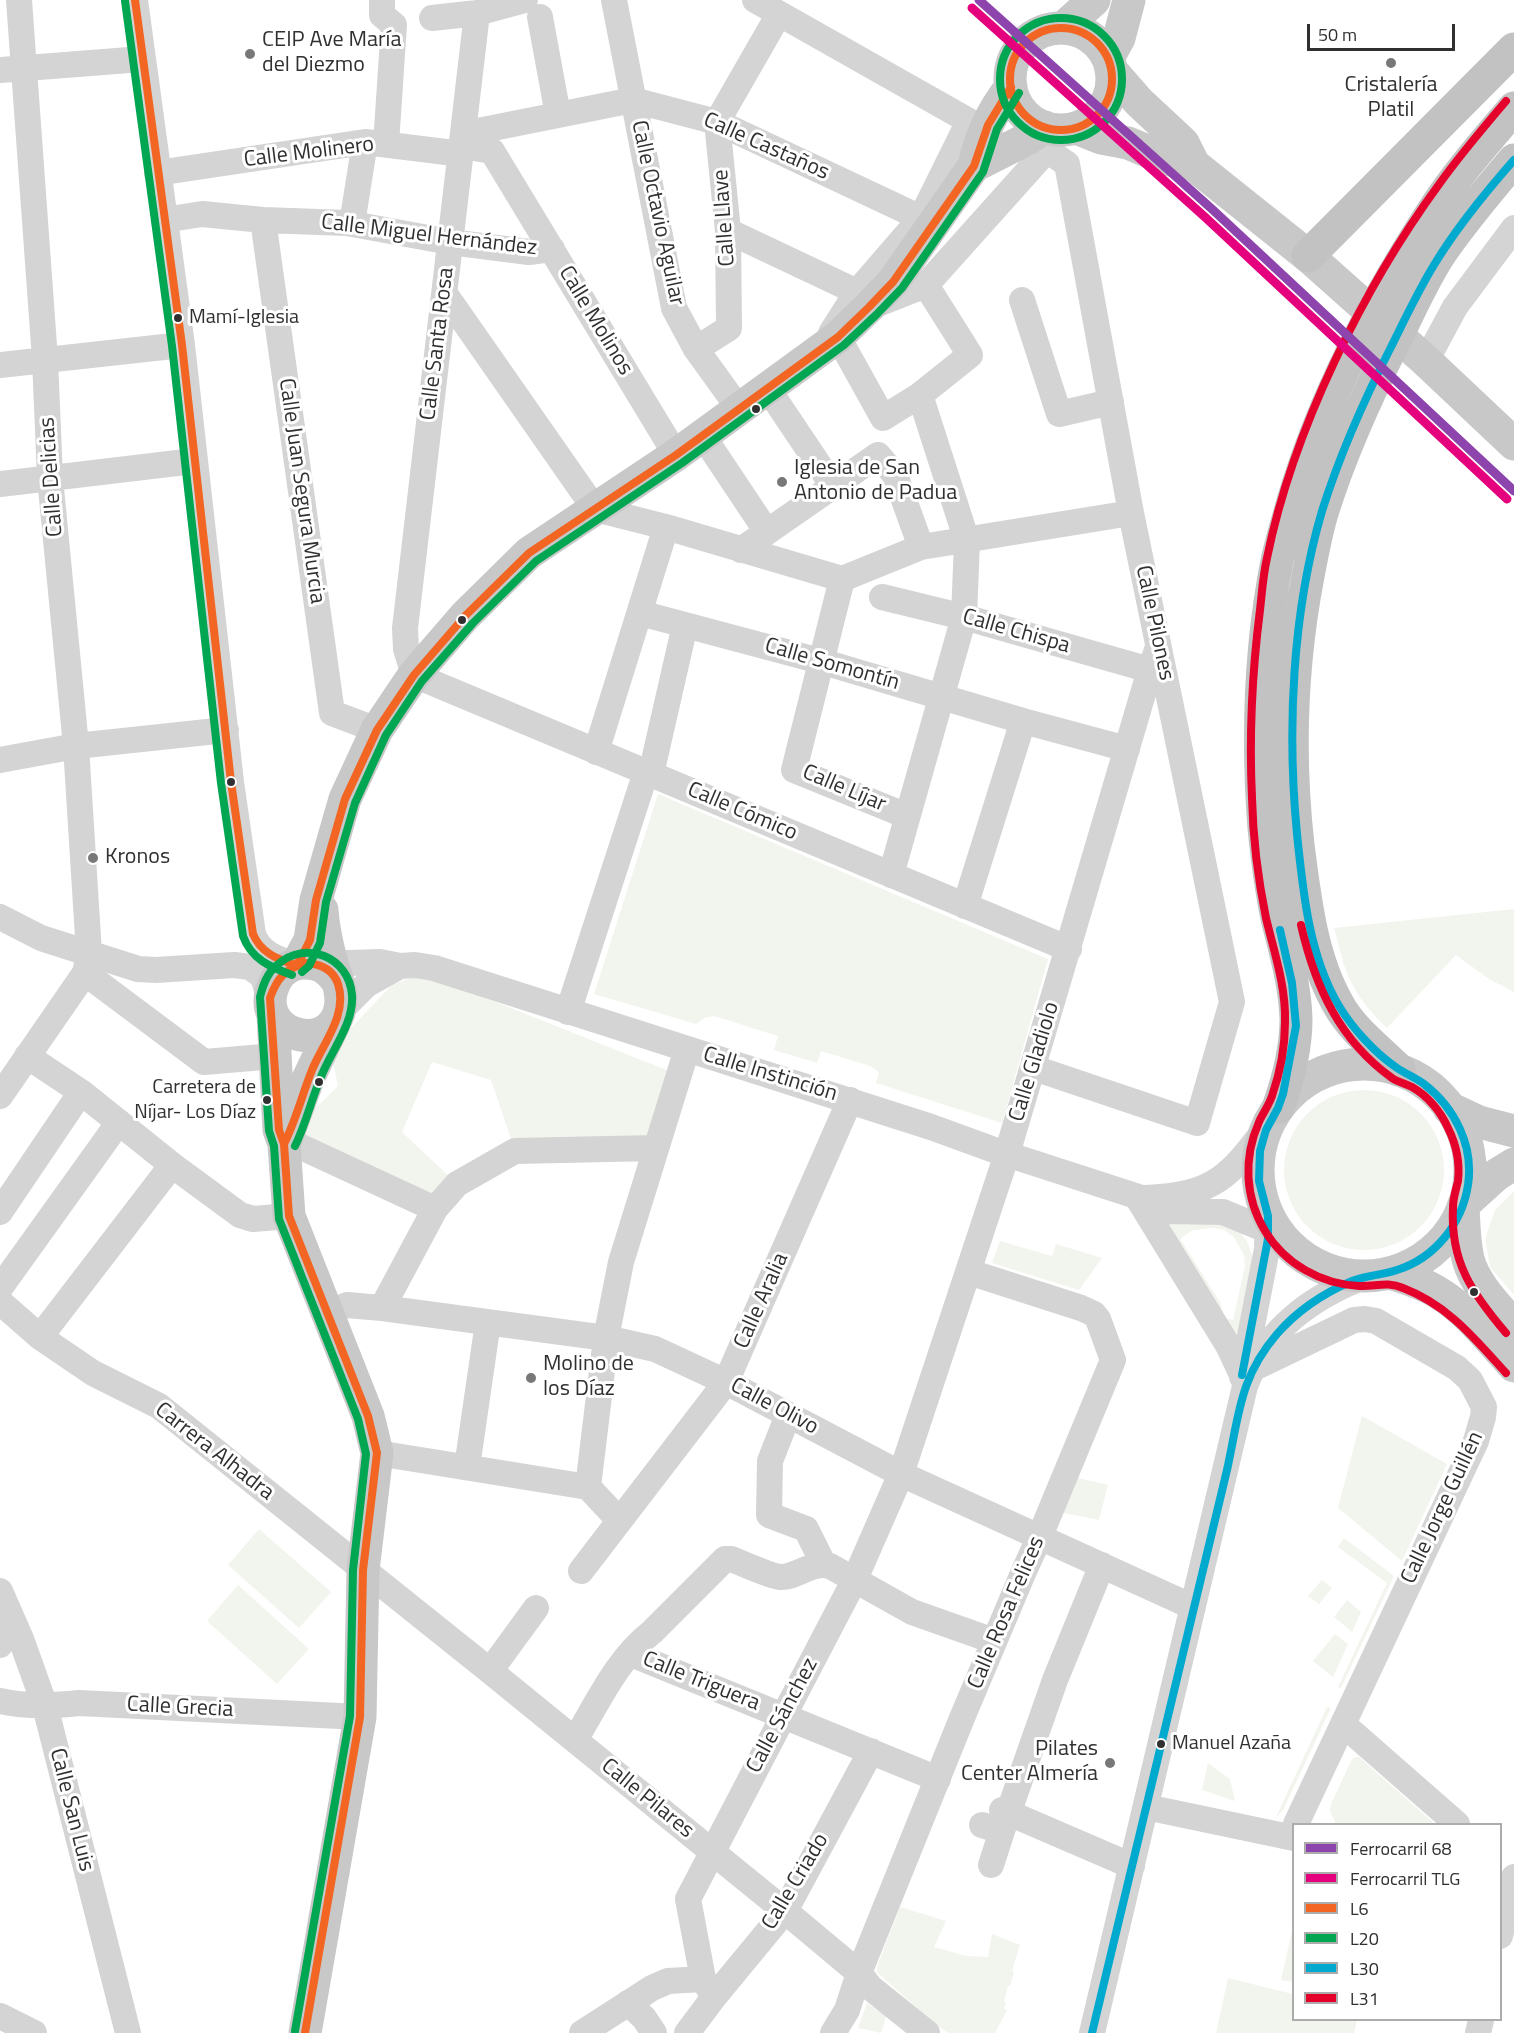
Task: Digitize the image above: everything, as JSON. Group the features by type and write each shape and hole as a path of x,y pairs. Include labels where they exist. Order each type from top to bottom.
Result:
{"highway":[{"path":"1308,256 1514,49"},
{"path":"1274,1116 1289,1068 1296,1016 1292,982 1273,898 1264,828 1261,721 1265,652 1277,560 1299,477 1322,418 1373,314 1432,212 1514,108"},
{"path":"1399,1070 1348,1020 1335,999 1320,961 1308,912 1294,794 1292,731 1299,632 1321,515 1347,441 1369,390 1440,255 1514,160"}],"main road":[{"path":"1063,28 1094,0"},
{"path":"272,1008 282,1027 291,1033 311,1035 323,1032 310,940 316,900 345,799 377,730 414,675 465,616 529,553 740,411 830,342 863,300 892,282 926,222 974,166 1029,138 1055,133 1097,115 1105,106 1112,82 1109,64 1130,0"},
{"path":"1194,165 1166,159 1128,143 1055,133 1029,119 1020,110 1011,87 1012,63 1017,52 1035,34 1046,29 1071,28 1093,38 1101,47 1109,64 1139,102 1183,143 1194,165 1308,256 1426,361 1514,444"},
{"path":"974,166 979,144 978,124 1011,87"},
{"path":"284,1144 308,1079 315,978 323,922 322,884"},
{"path":"305,2033 360,1717 363,1570 377,1453 368,1416 289,1216 284,1144 279,1130 272,990 279,975 286,969 315,978"},
{"path":"1378,1275 1409,1266 1434,1249 1454,1225 1463,1206 1468,1182 1469,1160 1464,1138 1449,1108 1430,1088 1399,1070 1370,1065 1351,1065 1332,1069 1306,1082 1291,1094 1274,1116 1261,1144 1258,1166 1261,1195 1273,1227 1296,1252 1322,1268 1344,1274 1378,1275 1429,1287 1449,1300 1472,1320 1514,1366"},
{"path":"1449,1108 1479,1122 1514,1131"},
{"path":"1514,1164 1496,1174 1463,1206 1465,1243 1472,1270 1483,1289 1514,1326"}],"street":[{"name":"Calle Delicias","path":"19,0 12,68 45,359 50,478 76,746 87,963"},
{"path":"135,0 182,345 231,782 253,934 256,943 315,978 366,985 393,964"},
{"path":"352,224 375,143 394,25 382,15 382,0"},
{"name":"Calle Octavio Aguilar","path":"614,0 674,308 696,349 740,411"},
{"path":"755,0 978,124 926,222"},
{"path":"432,18 533,8 558,115"},
{"name":"Calle Santa Rosa","path":"414,675 406,649 405,628 477,13"},
{"path":"717,122 779,14"},
{"path":"12,68 142,59"},
{"name":"Calle Castaños","path":"462,144 558,115 633,100 717,122 926,222"},
{"name":"Calle Llave","path":"696,349 729,328 728,231 717,122"},
{"path":"728,231 863,300 926,285 1055,133"},
{"name":"Calle Pilones","path":"1034,1068 1197,1123 1232,1002 1154,659 1111,402 1066,164 1055,133"},
{"name":"Calle Molinero","path":"157,173 375,143 462,144"},
{"name":"Calle Molinos","path":"462,144 492,151 676,455"},
{"name":"Calle Miguel Hernández","path":"164,220 202,214 263,220 352,224 450,242 529,252 552,249"},
{"name":"Calle Juan Segura Murcia","path":"263,220 332,713 377,730"},
{"path":"1426,361 1455,307 1514,228"},
{"path":"830,342 883,418 920,395 969,355 926,285"},
{"path":"445,294 595,508 842,579 921,547 1131,513"},
{"path":"1022,300 1059,414 1111,402"},
{"path":"0,365 182,345"},
{"path":"768,389 833,486"},
{"path":"891,875 964,617 968,541 920,395"},
{"path":"703,436 767,532"},
{"path":"741,550 878,455 895,475 921,547"},
{"path":"0,484 194,461"},
{"path":"596,752 666,527"},
{"name":"Calle Líjar","path":"842,579 794,770 907,816"},
{"name":"Calle Chispa","path":"882,597 1154,659"},
{"name":"Calle Somontín","path":"640,613 820,661 1126,749"},
{"path":"568,1012 649,773 685,625"},
{"name":"Calle Gladiolo","path":"901,1474 1008,1154 1154,659"},
{"name":"Calle Cómico","path":"414,675 1069,949"},
{"path":"965,906 1023,721"},
{"path":"0,760 76,746 226,730"},
{"path":"0,917 87,963 204,1062 275,1056"},
{"name":"Calle Instinción","path":"323,922 339,939 393,964"},
{"name":"Calle Instinción","path":"234,965 238,960 251,954 315,978 393,964 434,968 850,1100 1140,1198 1168,1211 1223,1212 1273,1227"},
{"path":"87,963 121,964 147,970 234,965 250,967 261,975 266,984 272,1008"},
{"path":"4,1082 27,1056 87,963"},
{"path":"588,1487 606,1338 621,1262 687,1049"},
{"path":"27,1056 81,1092 172,1165 240,1215 253,1219 289,1216"},
{"path":"0,1212 81,1092"},
{"name":"Calle Aralia","path":"581,1571 726,1382 850,1100"},
{"name":"Calle Instinción","path":"1140,1198 1164,1197 1191,1192 1218,1181 1245,1156 1274,1116"},
{"path":"0,1288 119,1122"},
{"path":"284,1144 299,1146 435,1209"},
{"path":"382,1308 435,1209 458,1184 515,1151 655,1148"},
{"path":"40,1337 172,1165"},
{"path":"1140,1198 1229,1347 1248,1371"},
{"path":"1092,2033 1245,1386 1267,1249 1273,1227"},
{"name":"Calle Rosa Felices","path":"833,2033 847,2010 859,1973 994,1641 1113,1360 1094,1314 969,1272"},
{"path":"1248,1371 1282,1328 1298,1312 1334,1290 1378,1275"},
{"name":"Carrera Alhadra","path":"0,1302 40,1337 93,1373 159,1406 363,1570"},
{"name":"Calle Olivo","path":"327,1313 347,1305 382,1308 606,1338 655,1349 726,1382 901,1474 1193,1607"},
{"name":"Calle Jorge Guillén","path":"1248,1371 1354,1320 1365,1319 1376,1321 1457,1368 1470,1380 1484,1407 1484,1417 1476,1441 1298,1823"},
{"path":"467,1467 488,1322"},
{"path":"788,1415 770,1461 769,1515 806,1529 824,1564 912,1612 994,1641"},
{"path":"377,1453 588,1487 619,1520"},
{"name":"Calle Sánchez","path":"709,1988 688,1899 855,1579 901,1474"},
{"path":"576,1740 616,1670 639,1642 652,1632 724,1559 731,1559 781,1577 824,1564"},
{"path":"991,1865 999,1820 1102,1565"},
{"name":"Calle Pilares","path":"363,1570 785,1911 859,1973 872,1988 921,2031"},
{"name":"Calle San Luis","path":"0,1591 21,1639 45,1706 128,2033"},
{"path":"490,1671 536,1608"},
{"path":"0,1645 10,1615"},
{"name":"Calle Triguera","path":"631,1654 938,1779"},
{"name":"Calle Grecia","path":"0,1701 45,1706 79,1703 360,1717"},
{"path":"1344,1725 1456,1823"},
{"name":"Calle Criado","path":"687,2033 709,1988 785,1911 871,1751"},
{"path":"1146,1807 1292,1833"},
{"path":"999,1820 1132,1866"},
{"path":"1502,1866 1514,1877 1502,1928"},
{"path":"582,2033 652,1988 668,1981 709,1988"},
{"path":"628,2003 644,2018 654,2033"},
{"path":"0,2016 34,2033"}],"shaded area":[{"path":"658,794 1048,959 1002,1123 876,1083 879,1072 870,1066 821,1051 817,1063 774,1050 778,1036 714,1016 704,1018 696,1024 594,994"},
{"path":"1514,909 1514,992 1489,979 1456,955 1387,1028 1367,1007 1351,983 1334,928"},
{"path":"423,973 679,1075 655,1148 515,1151 491,1080 432,1062 402,1132 457,1184 435,1209 299,1146 301,1117 320,1104 338,1086 332,1058 347,1032 392,985"},
{"path":"1364,1090 1380,1091 1395,1096 1409,1103 1421,1113 1431,1125 1438,1139 1443,1154 1443,1186 1438,1201 1431,1215 1421,1227 1409,1237 1395,1244 1380,1249 1364,1250 1348,1249 1333,1244 1319,1237 1307,1227 1297,1215 1290,1201 1285,1186 1284,1170 1285,1154 1290,1139 1297,1125 1307,1113 1319,1103 1333,1096 1348,1091"},
{"path":"1514,1191 1514,1295 1490,1267 1486,1236 1495,1210"},
{"path":"1211,1221 1239,1231 1247,1241 1253,1258 1235,1345 1163,1224","holes":["1213,1228 1224,1230 1234,1237 1244,1255 1245,1266 1233,1320 1224,1318 1220,1302 1181,1240 1193,1230"]},
{"path":"1000,1241 1052,1256 1056,1244 1102,1258 1079,1290 992,1263"},
{"path":"1362,1416 1447,1464 1402,1561 1338,1508"},
{"path":"1074,1477 1108,1485 1099,1520 1059,1512"},
{"path":"259,1529 331,1592 299,1628 228,1565"},
{"path":"1344,1538 1394,1576 1341,1688 1338,1687 1387,1583 1338,1547"},
{"path":"1322,1580 1332,1588 1319,1604 1308,1596"},
{"path":"238,1585 309,1649 277,1684 207,1621"},
{"path":"1347,1600 1361,1612 1352,1632 1334,1617"},
{"path":"1335,1634 1348,1644 1333,1677 1313,1661"},
{"path":"1327,1707 1331,1708 1283,1810 1276,1817"},
{"path":"1359,1757 1434,1823 1336,1823 1330,1811 1331,1804 1352,1759"},
{"path":"1208,1763 1230,1779 1235,1801 1202,1790"},
{"path":"900,1907 946,1921 934,1947 966,1956 988,1957 992,1934 1020,1945 1004,2002 1006,2002 1004,2009 1007,2010 995,2033 948,2033 930,2020 877,1972"},
{"path":"1292,1930 1292,1982 1281,1980"},
{"path":"1228,1978 1292,1994 1292,2021 1357,2021 1354,2033 1216,2033"},
{"path":"867,2003 886,2016 881,2033 858,2028"}],"rail line":[{"name":"68","path":"979,0 1213,210 1514,491"},
{"name":"TLG","path":"972,8 1206,218 1507,499"}],"transit line":[{"name":"L6","path":"135,0 182,345 231,782 253,934 265,951 295,965"},
{"name":"L20","path":"125,1 172,346 221,783 243,936 251,951 262,961 292,975"},
{"name":"L20","path":"1061,18 1085,22 1104,36 1118,55 1122,79 1118,103 1104,122 1085,136 1061,140 1037,136 1018,122 1004,103 1000,79 1004,55 1018,36 1037,22 1061,18"},
{"name":"L6","path":"1061,28 1080,32 1097,43 1108,60 1112,79 1108,98 1097,115 1080,126 1061,130 1042,126 1025,115 1014,98 1010,79 1014,60 1025,43 1042,32 1061,28"},
{"name":"L6","path":"295,965 310,940 316,900 345,799 377,730 414,675 465,616 529,553 676,455 838,337 869,307 893,282 974,166 988,125 1011,87"},
{"name":"L20","path":"302,972 309,966 320,943 326,902 355,803 386,735 422,681 473,623 536,561 682,463 844,345 876,315 902,288 983,172 997,129 1019,93"},
{"name":"L31","path":"1506,101 1440,183 1384,268 1358,314 1334,362 1294,460 1267,558 1253,681 1251,727 1253,813 1266,918 1284,995 1285,1031 1282,1059 1275,1087 1259,1122 1250,1150 1248,1178 1253,1205 1265,1231 1273,1243 1294,1262 1305,1270 1331,1281 1359,1286 1392,1285 1419,1295 1460,1324 1506,1373"},
{"name":"L30","path":"1092,2033 1227,1470 1242,1398 1255,1366 1277,1334 1293,1318 1321,1297 1358,1279 1411,1265 1435,1248 1453,1226 1465,1199 1468,1185 1468,1156 1465,1142 1453,1116 1435,1094 1421,1082 1389,1062 1358,1032 1339,1006 1329,987 1314,945 1305,901 1294,794 1292,754 1294,672 1304,590 1312,550 1329,490 1353,428 1371,387 1434,265 1452,237 1514,160"},
{"name":"L31","path":"1301,925 1322,990 1332,1010 1357,1047 1392,1078 1423,1095 1438,1110 1445,1122 1453,1140 1458,1161 1453,1227 1459,1260 1473,1290 1506,1333"},
{"name":"L30","path":"1242,1375 1268,1239 1268,1216 1259,1181 1260,1151 1266,1130 1283,1094 1296,1026 1292,983 1280,930"},
{"name":"L20","path":"295,1146 325,1067 346,1027 352,1006 349,982 343,971 335,962 313,953 301,953 288,957 277,965 266,979 260,997 269,1131 274,1146 279,1219 358,1419 366,1454 353,1570 350,1716 295,2031"},
{"name":"L6","path":"306,963 321,966 330,971 338,984 340,1007 333,1028 312,1070 284,1144 279,1130 270,998 283,975 306,963"},
{"name":"L6","path":"284,1144 289,1216 368,1416 377,1453 363,1570 360,1717 305,2033"}],"place":[{"name":"CEIP Ave María del Diezmo","path":"250,54"},
{"name":"Cristalería Platil","path":"1391,63"},
{"name":"Mamí-Iglesia","path":"178,318"},
{"name":"Iglesia de San Antonio de Padua","path":"782,482"},
{"name":"Kronos","path":"93,858"},
{"name":"Carretera de Níjar- Los Díaz","path":"267,1100"},
{"name":"Molino de los Díaz","path":"531,1378"},
{"name":"Manuel Azaña","path":"1161,1744"},
{"name":"Pilates Center Almería","path":"1110,1763"}]}
